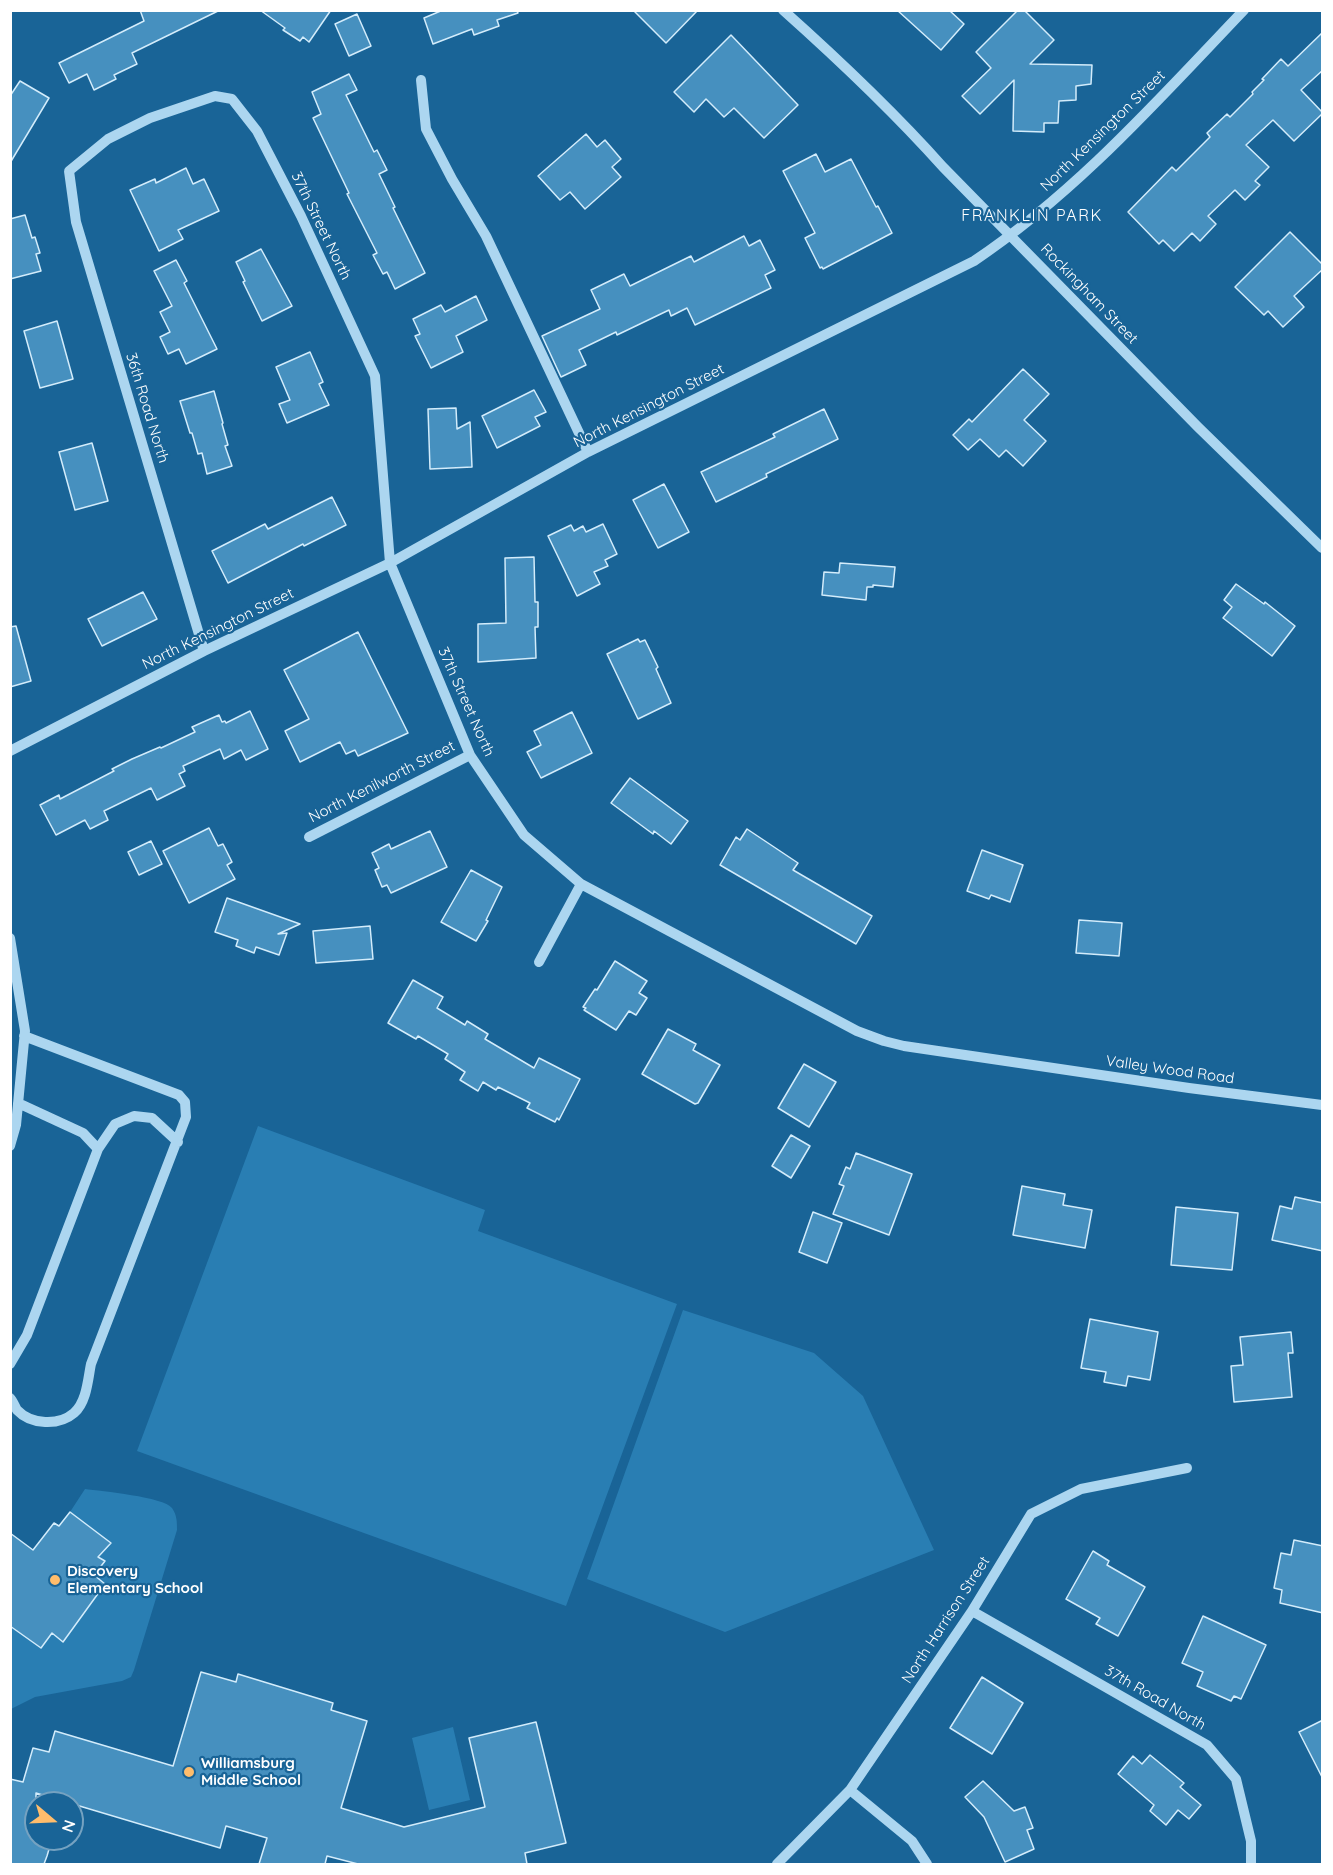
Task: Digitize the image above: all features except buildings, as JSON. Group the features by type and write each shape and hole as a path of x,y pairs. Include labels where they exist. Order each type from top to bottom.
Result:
{"street":[{"name":"Rockingham Street","path":"783,10 903,123 943,167 1198,427 1323,548"},
{"name":"North Kensington Street","path":"10,751 204,651 390,563 588,452 974,261 1011,236 1088,170 1244,10"},
{"path":"421,80 426,129 486,236 588,452"},
{"name":"36th Road North","path":"204,651 76,222 69,171 108,139 150,118 214,96 232,99"},
{"name":"37th Street North","path":"232,99 257,131 285,184 375,376 390,563 470,755 524,835 581,884 857,1031 904,1046 1014,1062"},
{"name":"North Kenilworth Street","path":"309,837 470,755"},
{"path":"539,962 581,884"},
{"path":"10,938 24,1036 16,1125 10,1146"},
{"path":"10,1398 18,1410 36,1421 57,1421 75,1413 84,1396 91,1364 186,1117 185,1102 179,1095 24,1036"},
{"name":"Valley Wood Road","path":"1014,1062 1189,1088 1323,1104"},
{"path":"18,1103 83,1133 98,1149"},
{"path":"10,1364 27,1335 98,1149 115,1124 134,1116 152,1118 178,1142"},
{"name":"North Harrison Street","path":"777,1864 850,1790 972,1611 1031,1514 1081,1489 1186,1468"},
{"name":"37th Road North","path":"972,1611 1207,1745 1236,1779 1251,1841 1251,1864"},
{"path":"850,1790 912,1841 927,1864"}],"shaded area":[{"path":"258,1126 485,1210 478,1231 677,1304 566,1606 137,1451"},
{"path":"683,1310 814,1353 863,1396 934,1550 725,1632 587,1579"},
{"path":"85,1489 132,1495 157,1501 167,1504 176,1516 177,1530 134,1670 131,1677 122,1681 35,1697 11,1709 11,1626 52,1633 63,1642 105,1584 94,1575 104,1561 98,1557 110,1543 70,1512"},
{"path":"453,1727 470,1800 429,1810 412,1738"}],"place":[{"name":"Discovery Elementary School","path":"55,1580"},
{"name":"Williamsburg Middle School","path":"189,1772"}],"district":[{"name":"FRANKLIN PARK","path":"1032,216"}]}
